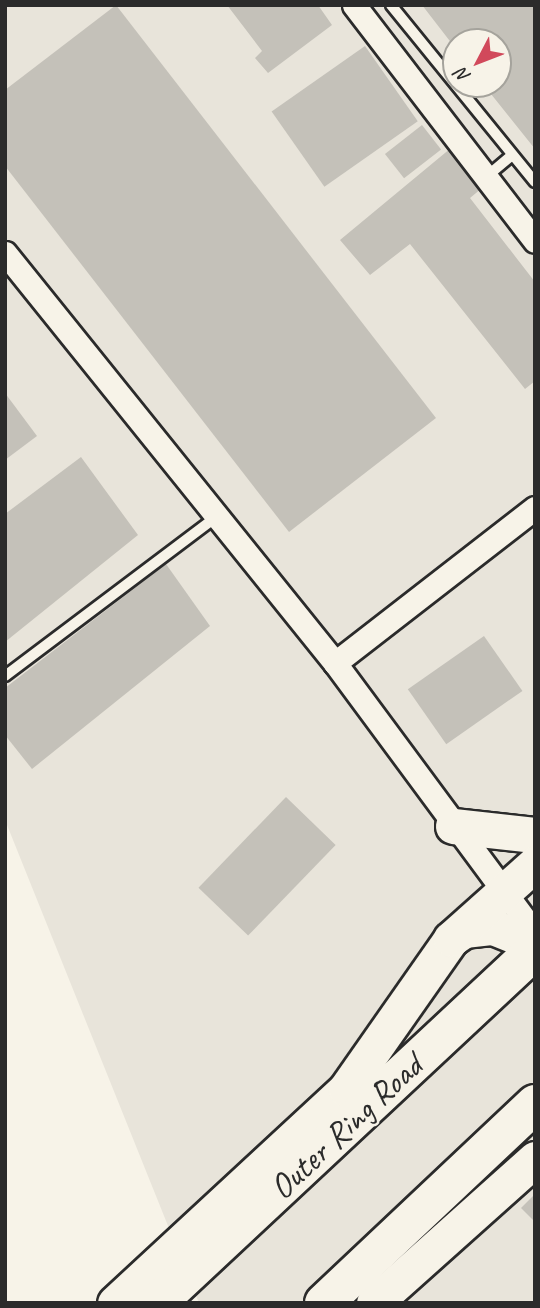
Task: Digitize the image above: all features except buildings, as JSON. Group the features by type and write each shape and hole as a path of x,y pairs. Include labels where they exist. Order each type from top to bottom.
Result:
{"highway":[{"name":"Outer Ring Road","path":"157,1303 532,943"},
{"path":"324,1303 535,1104"}],"main road":[{"path":"453,826 535,835"},
{"path":"115,1303 346,1089 451,939 521,875"},
{"path":"521,875 532,943"},
{"path":"451,939 464,930 493,928 532,943"},
{"path":"374,1303 535,1160"}],"street":[{"path":"354,5 535,240"},
{"path":"5,254 335,663 453,826 521,875"},
{"path":"335,663 535,508"}],"lane":[{"path":"391,5 535,182"},
{"path":"485,177 512,155"},
{"path":"5,676 216,516"}],"shaded area":[{"path":"5,5 535,5 535,1303 199,1303 5,820"}]}
